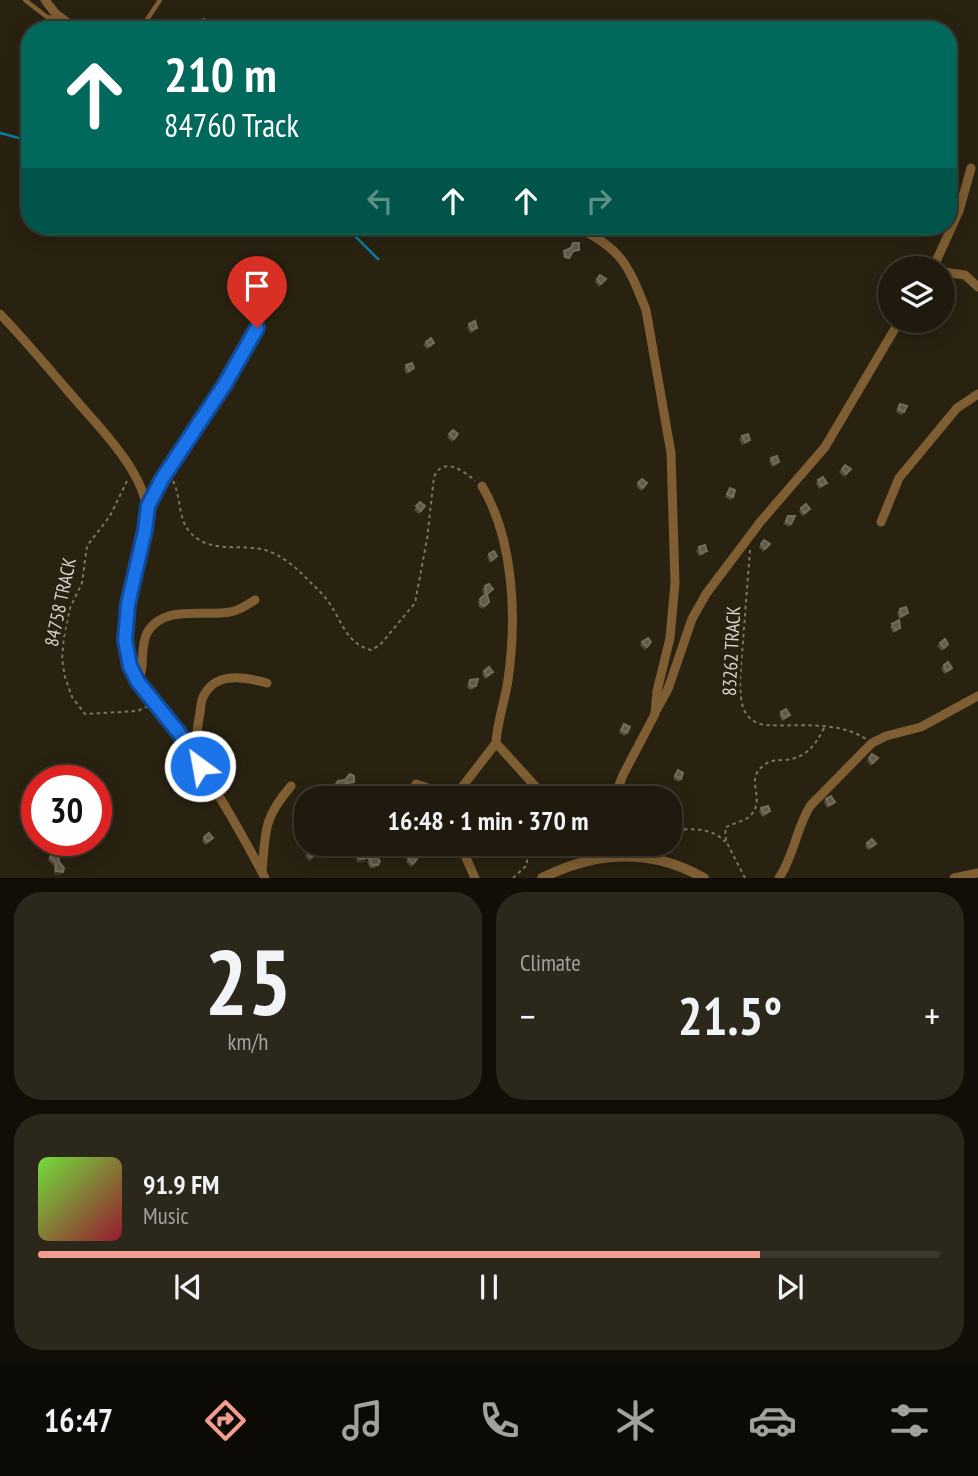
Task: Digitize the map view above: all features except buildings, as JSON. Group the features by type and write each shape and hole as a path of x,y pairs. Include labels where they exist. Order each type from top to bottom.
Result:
{"street":[{"path":"45,0 64,21"},
{"path":"957,215 971,168"},
{"path":"592,235 619,254 646,310 671,453 676,583 670,638 657,691 655,713"},
{"path":"938,256 948,235"},
{"path":"955,274 965,275 978,287"},
{"path":"0,314 108,438 132,472 148,506"},
{"path":"257,328 225,384 162,479 148,506 126,625 127,654 138,682 179,733 236,821 263,875"},
{"path":"619,786 668,689 699,606 761,521 825,447 892,333"},
{"path":"881,522 899,478 957,408 978,394"},
{"path":"416,784 444,793 453,794 459,791 496,743 510,668 511,605 504,539 494,506 482,486"},
{"path":"138,682 142,674 143,643 154,625 171,616 186,613 234,611 255,600"},
{"path":"195,758 201,701 211,687 234,677 267,683"},
{"path":"779,877 810,806 872,743 921,727 978,696"},
{"path":"496,743 536,786"},
{"path":"263,875 267,822 271,811 291,786"},
{"path":"465,856 475,877"},
{"path":"542,877 575,863 605,856"},
{"path":"643,856 663,860 704,877"},
{"path":"954,877 978,873"}],"lane":[{"path":"25,0 47,17 61,21"},
{"path":"146,21 160,0"}],"path":[{"path":"162,479 167,478 174,483 185,526 191,534 201,541 230,549 262,549 272,552 302,574 318,590 330,604 350,639 361,648 371,650 380,645 415,603 427,539 434,477 438,469 443,465 452,466 482,486"},
{"name":"84758 TRACK","path":"132,472 110,516 87,546 82,583 70,608 62,659 72,697 85,714 138,711 146,709 153,700"},
{"name":"83262 TRACK","path":"749,538 750,568 740,680 742,709 755,723 850,730 872,743"},
{"path":"745,877 728,845 725,828 749,817 758,802 754,782 757,772 764,765 776,760 798,759 813,747 825,727"},
{"path":"682,831 712,832 728,845"},
{"path":"513,877 527,865 524,856"}],"waterway":[{"path":"0,133 21,139"},
{"path":"354,235 378,259"}],"route":[{"path":"200,766 167,716 138,682 130,666 125,640 128,604 148,506 162,479 225,384 257,328"}]}
